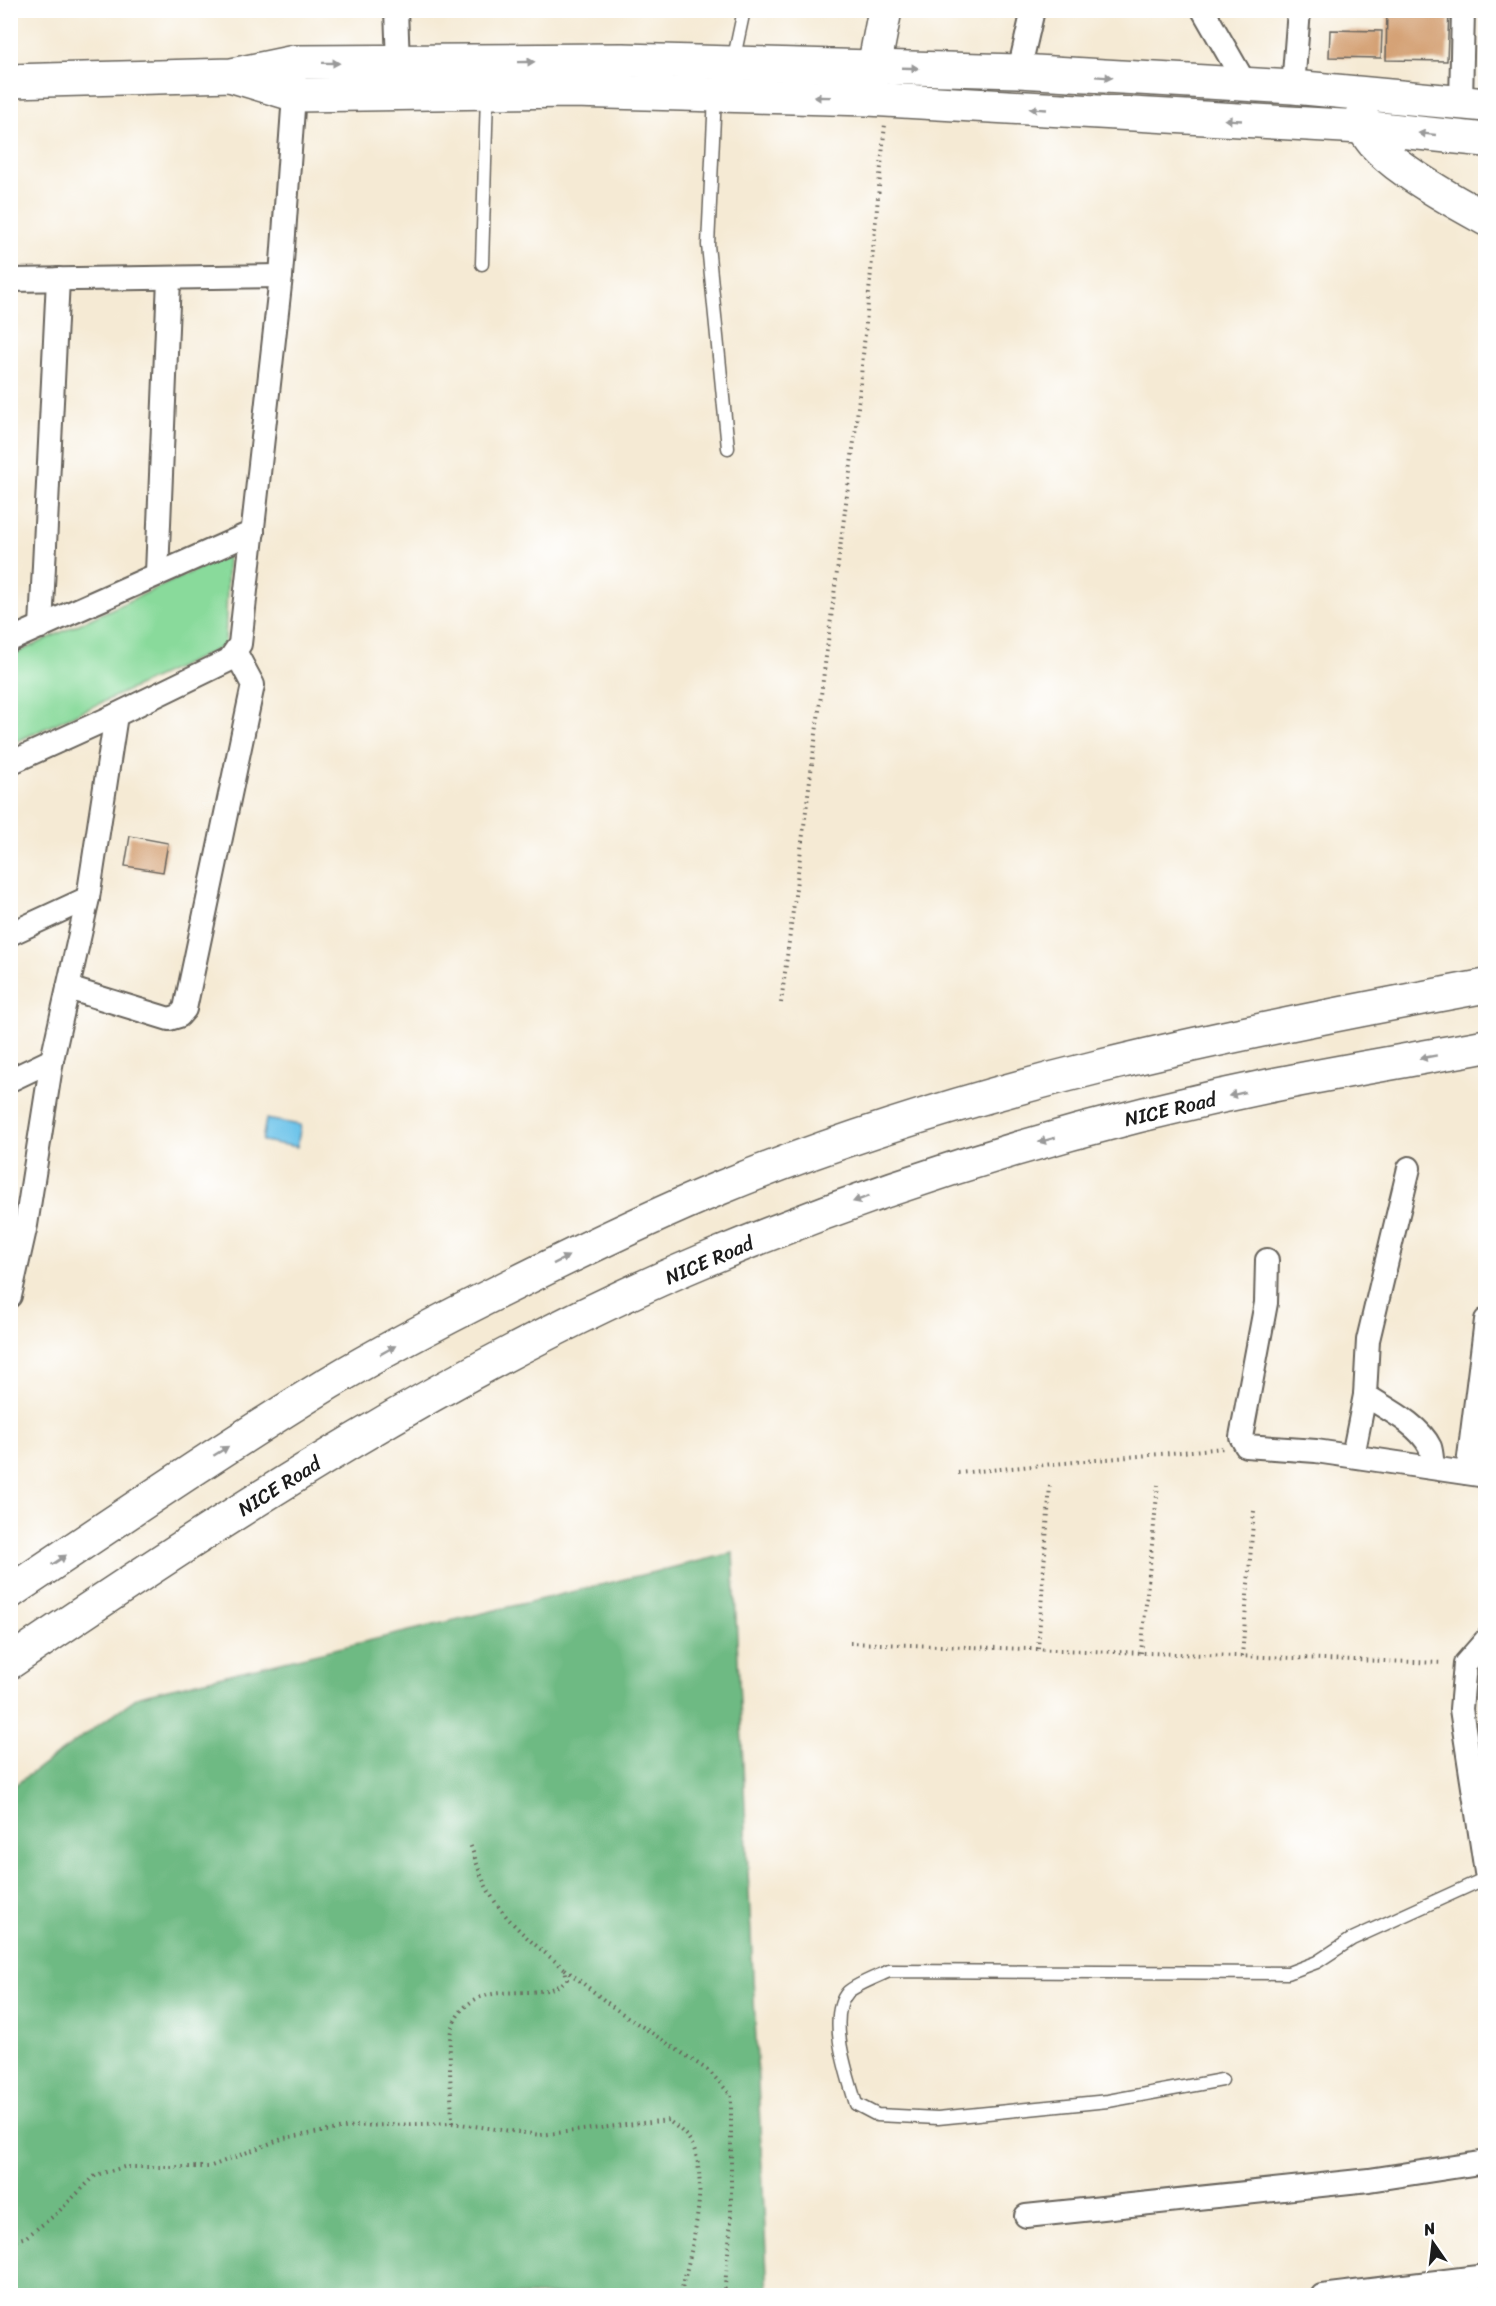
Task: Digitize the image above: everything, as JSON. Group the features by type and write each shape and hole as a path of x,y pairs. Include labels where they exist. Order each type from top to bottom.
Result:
{"main road":[{"path":"878,99 874,67 885,10"},
{"path":"10,81 232,75 295,62 623,60 1019,71 1293,87 1473,104"},
{"path":"232,75 296,95 573,91 878,99 1361,127 1485,140"},
{"path":"1364,94 1361,127 1370,141 1435,192 1485,219"},
{"path":"10,1592 207,1460 333,1381 448,1317 568,1257 720,1188 845,1141 1011,1089 1157,1050 1485,986"},
{"name":"NICE Road","path":"10,1662 278,1485 406,1408 592,1313 709,1258 866,1198 1036,1143 1276,1085 1485,1046"}],"street":[{"path":"396,10 398,63"},
{"path":"1019,71 1033,10"},
{"path":"1203,10 1246,85"},
{"path":"1293,87 1299,10"},
{"path":"1463,10 1473,104"},
{"path":"10,763 117,715 229,660 236,653 240,644 281,276 296,95 295,62"},
{"path":"10,280 281,276"},
{"path":"41,627 58,279"},
{"path":"157,573 169,279"},
{"path":"10,640 253,532"},
{"path":"68,988 170,1019 179,1016 185,1009 253,685 236,653"},
{"path":"10,1296 18,1228 88,898 117,715"},
{"path":"10,934 88,898"},
{"path":"10,1080 52,1060"},
{"path":"1353,1456 1365,1395 1368,1340 1408,1168"},
{"path":"1267,1260 1266,1303 1241,1437 1246,1446 1353,1456 1476,1474 1485,1320"},
{"path":"1365,1395 1404,1421 1418,1434 1430,1447 1433,1467"},
{"path":"1485,1640 1465,1664 1461,1709 1485,1872"},
{"path":"1026,2216 1369,2180 1485,2162"},
{"path":"1322,2295 1378,2292 1485,2276"}],"lane":[{"path":"733,63 744,10"},
{"path":"482,264 487,94"},
{"path":"715,95 708,245 728,448"},
{"path":"1222,2080 1097,2102 938,2118 878,2115 856,2104 843,2058 837,2016 848,1992 889,1971 1288,1973 1317,1962 1352,1939 1485,1878"}],"path":[{"path":"781,1003 857,418 878,99"},
{"path":"958,1473 1246,1446"},
{"path":"1038,1649 1050,1485"},
{"path":"1141,1653 1158,1485"},
{"path":"1242,1656 1254,1510"},
{"path":"850,1643 1465,1664"},
{"path":"470,1844 485,1885 504,1913 535,1945 614,2008 709,2071 731,2095 731,2222 724,2295"},
{"path":"452,2123 451,2027 469,2003 495,1991 537,1991 560,1986 567,1979 565,1969"},
{"path":"10,2242 26,2237 55,2215 96,2175 124,2167 209,2167 284,2138 356,2126 452,2123 540,2135 668,2120 690,2140 701,2177 692,2247 680,2295"}],"green space":[{"path":"228,555 225,646 11,744 10,656"},
{"path":"733,1553 768,2295 11,2295 11,1788 139,1696"}],"water":[{"path":"266,1119 301,1125 297,1147 262,1141"}],"building":[{"path":"1387,10 1449,10 1447,61 1386,60"},
{"path":"1330,30 1382,31 1381,58 1329,57"},
{"path":"130,836 168,843 163,872 125,866"}]}
